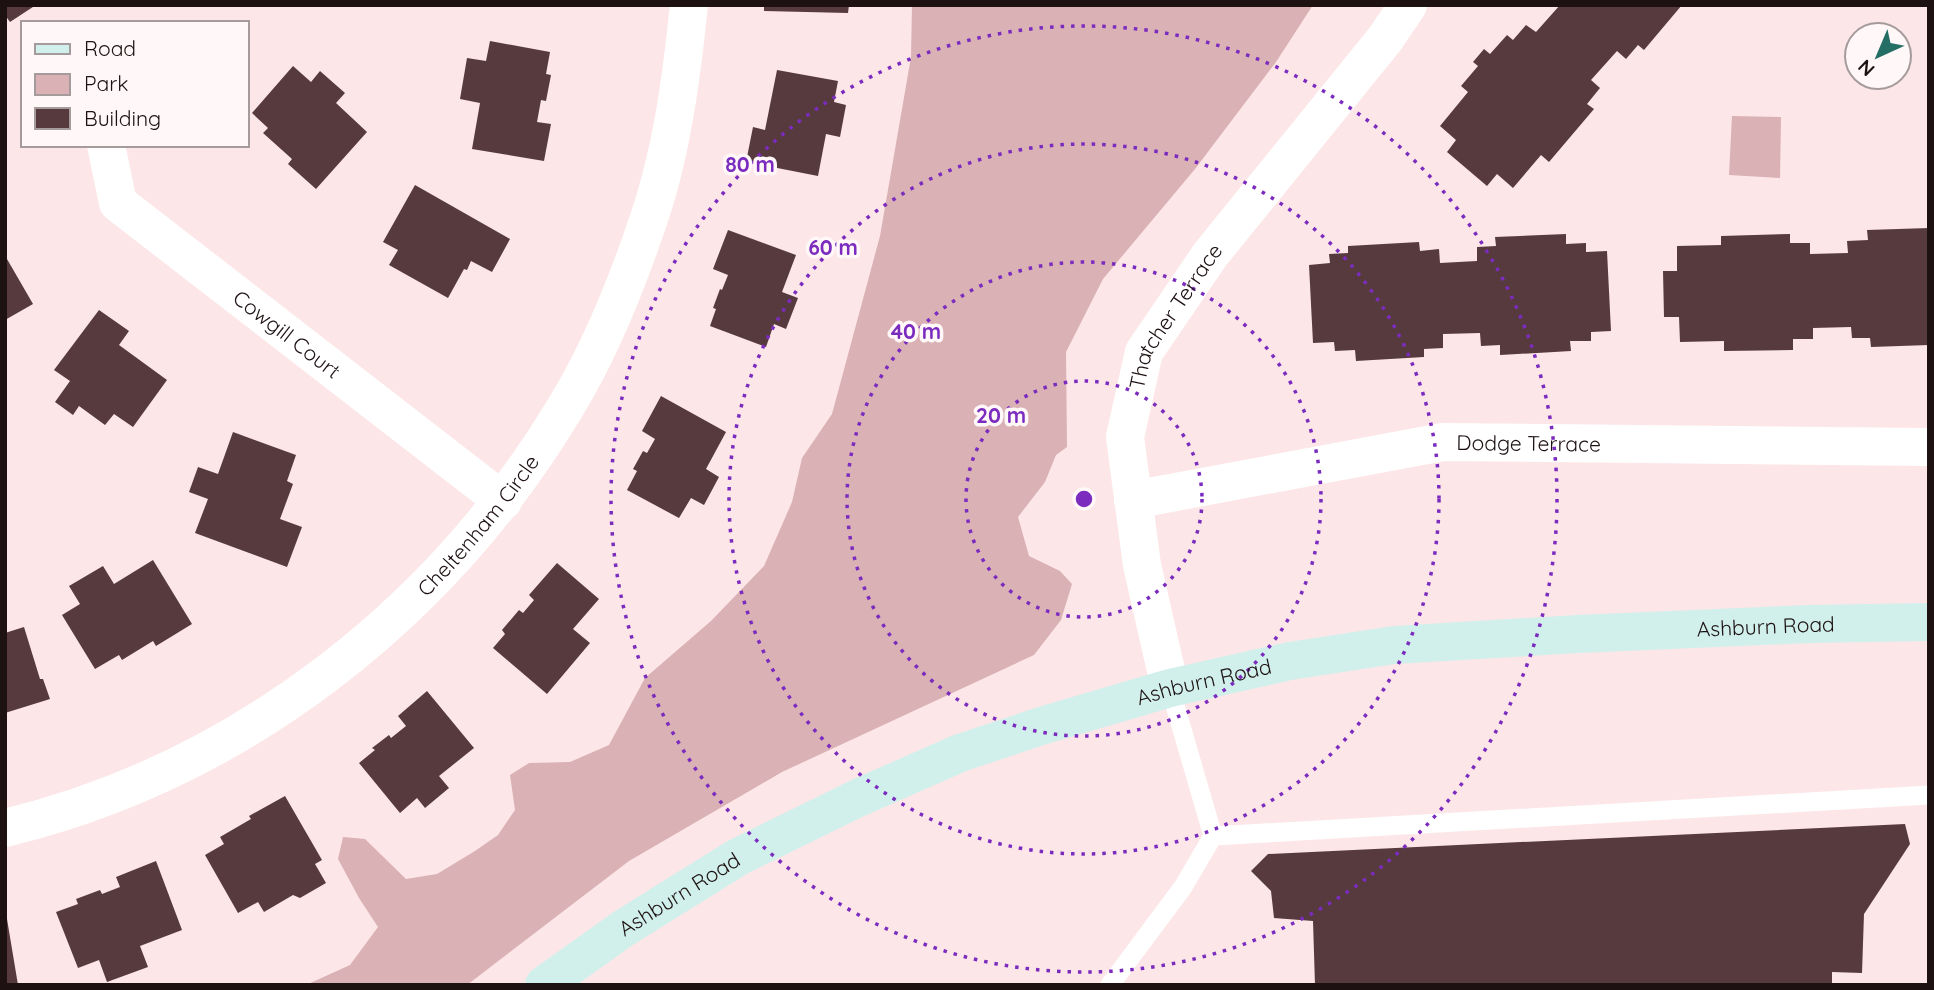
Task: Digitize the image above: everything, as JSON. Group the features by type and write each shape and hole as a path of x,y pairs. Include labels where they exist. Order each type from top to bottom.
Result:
{"main road":[{"name":"Ashburn Road","path":"544,985 624,928 738,857 860,797 960,753 1170,688 1290,661 1394,645 1592,633 1929,622"}],"street":[{"name":"Cheltenham Circle","path":"5,828 120,792 208,751 264,718 318,681 378,633 417,598 462,550 532,461 567,406 611,320 646,229 664,167 678,103 689,5"},
{"name":"Thatcher Terrace","path":"1170,688 1142,565 1125,438 1144,352 1210,255 1385,40 1408,5"},
{"name":"Cowgill Court","path":"106,147 118,203 503,500"},
{"name":"Dodge Terrace","path":"1133,500 1443,442 1929,447"}],"lane":[{"path":"1110,985 1184,887 1213,836 1170,688"},
{"path":"1213,836 1929,795"}],"green space":[{"path":"912,5 1313,5 1276,62 1195,169 1103,279 1066,352 1067,447 1056,455 1045,482 1018,517 1029,556 1060,571 1072,584 1061,620 1034,655 782,772 629,861 467,985 306,985 350,965 378,927 338,859 343,837 365,839 406,879 437,874 475,851 498,835 515,810 510,775 529,763 570,762 609,745 645,678 711,621 764,566 792,502 802,458 832,414 880,236 911,57"},
{"path":"1732,116 1781,117 1780,178 1729,175"}],"building":[{"path":"5,5 36,5 10,22 5,15"},
{"path":"764,5 849,5 848,13 764,11"},
{"path":"1560,5 1682,5 1644,50 1638,45 1626,59 1617,51 1591,80 1600,88 1587,104 1594,109 1549,162 1541,155 1513,188 1497,174 1487,186 1447,152 1456,140 1440,126 1468,92 1461,86 1478,66 1473,62 1484,49 1490,54 1507,35 1513,40 1526,25 1536,32"},
{"path":"490,41 550,52 546,74 551,75 546,101 541,100 537,122 551,124 544,161 472,149 480,103 460,99 467,58 486,61"},
{"path":"293,66 311,82 320,71 345,93 336,103 367,132 316,189 288,164 292,159 263,133 268,128 252,113"},
{"path":"777,70 838,81 834,102 846,105 840,137 826,134 818,176 746,162 753,127 765,130"},
{"path":"415,185 510,239 492,272 471,261 448,298 389,265 398,250 383,242"},
{"path":"1929,228 1929,345 1871,347 1870,338 1852,338 1851,327 1813,328 1813,339 1793,339 1793,350 1724,351 1724,341 1680,342 1679,317 1664,317 1663,271 1677,271 1677,246 1721,245 1721,236 1790,234 1790,243 1810,243 1810,254 1848,253 1847,241 1868,240 1867,230"},
{"path":"728,230 796,255 782,292 798,298 786,329 774,324 766,347 710,326 716,309 713,308 728,275 713,269"},
{"path":"1566,234 1566,244 1586,243 1586,252 1607,251 1611,331 1591,332 1591,341 1570,341 1571,351 1500,355 1500,345 1481,346 1480,333 1443,334 1443,348 1424,349 1424,357 1356,361 1355,350 1335,351 1334,342 1313,343 1309,265 1330,263 1329,254 1348,253 1348,246 1419,242 1420,251 1439,249 1440,263 1477,261 1477,247 1496,246 1495,237"},
{"path":"7,259 33,304 5,320 5,260"},
{"path":"99,310 129,331 119,345 167,380 133,427 114,414 105,425 79,406 73,415 55,402 70,381 54,370"},
{"path":"661,396 726,432 706,469 719,477 704,505 691,498 679,518 627,490 637,471 633,469 643,451 647,453 655,439 642,431"},
{"path":"233,432 296,455 287,481 293,484 280,519 302,527 287,567 195,533 208,499 189,492 198,467 218,474"},
{"path":"153,560 192,624 156,646 153,641 122,660 119,655 95,669 62,615 80,604 69,586 103,566 114,584"},
{"path":"557,563 599,599 573,629 590,643 547,694 493,648 505,634 502,630 519,610 523,613 534,600 529,595"},
{"path":"24,627 40,679 43,679 50,699 5,713 5,633"},
{"path":"427,691 474,748 439,776 449,788 425,808 417,798 400,813 359,763 375,750 372,748 406,726 398,716"},
{"path":"285,796 322,860 315,864 326,883 300,898 293,895 264,912 258,902 238,913 205,855 224,844 220,837 251,819 249,816"},
{"path":"1905,824 1910,844 1864,914 1862,973 1832,972 1832,985 1315,985 1313,921 1274,918 1271,891 1251,871 1268,854"},
{"path":"156,861 182,930 140,946 148,967 107,982 99,960 78,968 56,912 78,904 76,899 100,890 102,894 120,887 116,877"},
{"path":"7,919 18,985 5,985"}]}
